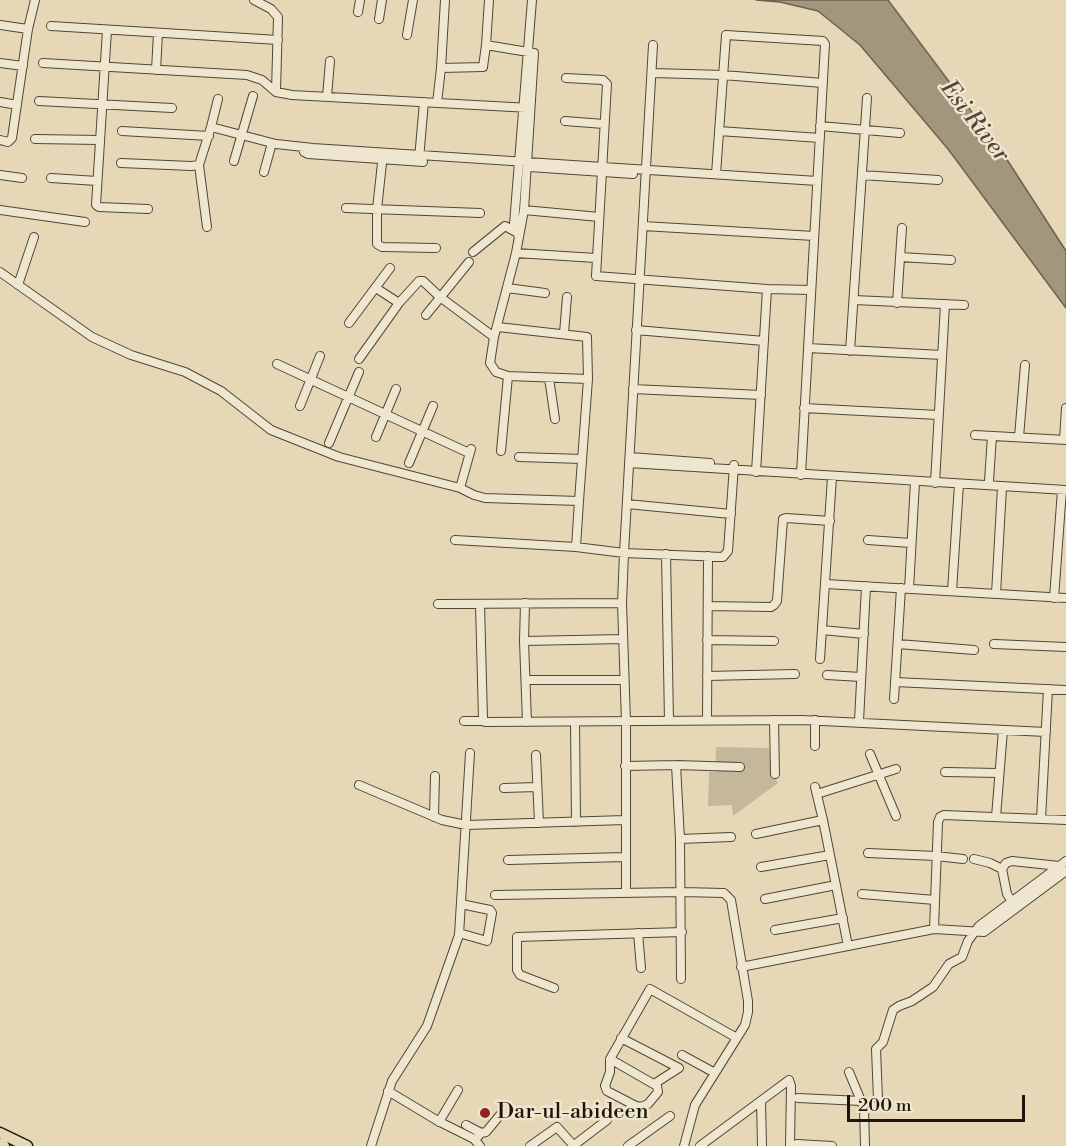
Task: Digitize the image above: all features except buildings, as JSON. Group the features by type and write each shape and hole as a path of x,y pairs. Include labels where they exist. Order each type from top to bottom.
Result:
{"main road":[{"path":"0,1133 27,1146"},
{"path":"0,1144 4,1146"}],"street":[{"path":"0,140 9,142 12,138 28,29 35,0"},
{"path":"254,0 271,9 278,17 276,92"},
{"path":"358,12 360,0"},
{"path":"380,19 382,0"},
{"path":"407,35 413,0"},
{"path":"437,103 445,0"},
{"path":"441,68 483,67 489,0"},
{"path":"527,51 532,0"},
{"path":"0,25 28,29"},
{"path":"51,26 278,40"},
{"path":"107,30 97,206 148,209"},
{"path":"156,70 158,33"},
{"path":"716,174 725,38 728,34 821,39 825,44 801,472"},
{"path":"486,45 534,53 526,108 523,164 524,210 490,363 495,372 508,376 588,380"},
{"path":"626,893 626,723 622,603 653,45"},
{"path":"327,97 330,61"},
{"path":"0,63 23,66"},
{"path":"43,63 254,76 276,92 327,97 526,108"},
{"path":"653,73 723,75 823,83"},
{"path":"566,78 605,81 602,169 594,274 598,277 811,290"},
{"path":"234,160 253,96"},
{"path":"850,351 867,98"},
{"path":"207,226 199,165 212,127 218,99"},
{"path":"39,101 172,108"},
{"path":"0,102 17,105"},
{"path":"419,158 424,102"},
{"path":"565,121 604,124"},
{"path":"820,126 900,132"},
{"path":"212,127 272,143 382,157 817,181"},
{"path":"122,130 209,136"},
{"path":"719,131 820,138"},
{"path":"34,139 99,140"},
{"path":"264,172 272,143"},
{"path":"382,157 377,209 377,244 382,247 436,248"},
{"path":"122,163 199,165"},
{"path":"517,234 514,224 523,164"},
{"path":"0,174 22,178"},
{"path":"862,175 938,180"},
{"path":"51,178 97,181"},
{"path":"346,208 480,213"},
{"path":"0,210 85,222"},
{"path":"524,210 599,217"},
{"path":"643,225 814,236"},
{"path":"473,252 507,226 517,234"},
{"path":"897,303 902,228"},
{"path":"18,285 34,237"},
{"path":"516,253 596,258"},
{"path":"900,257 951,260"},
{"path":"426,315 469,262"},
{"path":"349,323 390,268"},
{"path":"0,272 92,337 131,355 185,372 221,391 271,430 339,457 460,488 485,498 579,501"},
{"path":"359,359 399,303 419,281 423,281 440,297 494,337"},
{"path":"376,288 399,303"},
{"path":"507,288 545,293"},
{"path":"756,469 767,289"},
{"path":"564,333 567,297"},
{"path":"854,300 964,305"},
{"path":"935,480 945,304"},
{"path":"498,327 587,337 588,380 576,547"},
{"path":"636,330 764,341"},
{"path":"808,348 942,356"},
{"path":"300,406 320,356"},
{"path":"277,364 470,451 460,488"},
{"path":"1019,437 1025,365"},
{"path":"329,443 359,372"},
{"path":"501,450 508,376"},
{"path":"549,378 555,419"},
{"path":"376,437 396,389"},
{"path":"633,389 760,395"},
{"path":"409,463 433,406"},
{"path":"804,408 938,416"},
{"path":"975,435 1065,440 1066,408"},
{"path":"989,481 992,436"},
{"path":"519,457 582,459"},
{"path":"629,460 935,480 989,481 1065,488"},
{"path":"455,540 576,547 624,553 723,557 726,555 734,468"},
{"path":"801,472 832,477 915,482 935,480 1002,487 1065,488"},
{"path":"820,659 832,477"},
{"path":"894,699 898,644 912,543 915,482"},
{"path":"952,591 959,484"},
{"path":"996,594 1002,487"},
{"path":"1054,598 1065,488"},
{"path":"627,504 731,514"},
{"path":"708,606 771,607 774,605 777,601 783,519 830,521"},
{"path":"868,540 912,543"},
{"path":"666,554 669,721"},
{"path":"707,720 708,556"},
{"path":"826,584 1066,598"},
{"path":"859,721 866,586"},
{"path":"525,603 527,722"},
{"path":"438,604 622,603"},
{"path":"480,604 483,721"},
{"path":"822,630 864,634"},
{"path":"524,641 623,639"},
{"path":"707,640 774,641"},
{"path":"898,644 974,650"},
{"path":"994,644 1066,647"},
{"path":"707,676 795,674"},
{"path":"827,675 861,677"},
{"path":"526,680 623,680"},
{"path":"896,682 1066,690"},
{"path":"1041,819 1048,689"},
{"path":"774,720 775,774"},
{"path":"464,721 626,723 815,720 1046,732"},
{"path":"815,720 815,746"},
{"path":"575,722 576,822"},
{"path":"996,817 1003,730"},
{"path":"371,1146 392,1081 427,1026 461,929 470,753"},
{"path":"870,754 896,816"},
{"path":"536,755 539,823"},
{"path":"676,765 682,892 681,979"},
{"path":"625,766 740,766"},
{"path":"848,946 816,790 896,769"},
{"path":"945,772 999,773"},
{"path":"434,817 435,776"},
{"path":"358,785 434,817 466,825 625,820"},
{"path":"504,788 537,787"},
{"path":"933,929 940,817 944,815 1066,820"},
{"path":"756,834 823,820"},
{"path":"680,839 731,837"},
{"path":"868,853 963,859"},
{"path":"761,867 830,855"},
{"path":"508,860 626,857"},
{"path":"974,860 990,863 1002,869"},
{"path":"1011,900 1007,894 1002,869 1006,863 1012,861 1064,866"},
{"path":"741,967 933,929 984,932 1064,866"},
{"path":"878,1099 876,1049 883,1042 893,1010 933,987 949,964 962,957 973,933 1011,900 1064,866"},
{"path":"765,899 836,885"},
{"path":"495,895 682,892 724,893 731,900 748,1001 745,1025 695,1105 684,1146"},
{"path":"862,894 935,900"},
{"path":"461,929 487,941 492,913 490,910 463,910"},
{"path":"775,930 843,918"},
{"path":"554,988 520,975 517,970 517,936 682,932"},
{"path":"638,933 641,968"},
{"path":"610,1059 659,1089 648,1104 641,1107 607,1090 605,1086 610,1059 650,989 737,1038"},
{"path":"621,1038 679,1068 654,1084"},
{"path":"682,1055 715,1073"},
{"path":"849,1072 861,1101 865,1123 865,1146"},
{"path":"700,1146 789,1080 793,1145 832,1146"},
{"path":"439,1122 458,1090"},
{"path":"388,1091 439,1122 479,1140"},
{"path":"798,1098 861,1101"},
{"path":"761,1101 762,1146"},
{"path":"479,1140 500,1115"},
{"path":"628,1146 670,1116"},
{"path":"530,1146 558,1127 573,1146 607,1120"},
{"path":"466,1125 479,1140"}],"shaded area":[{"path":"716,747 769,748 771,772 778,783 733,816 732,805 708,806 709,772 715,772"}],"water":[{"name":"Esi River","path":"756,0 888,0 1004,155 1066,251 1066,308 948,149 860,45 818,11 780,2"}],"place":[{"name":"Dar-ul-abideen","path":"485,1113"}]}
